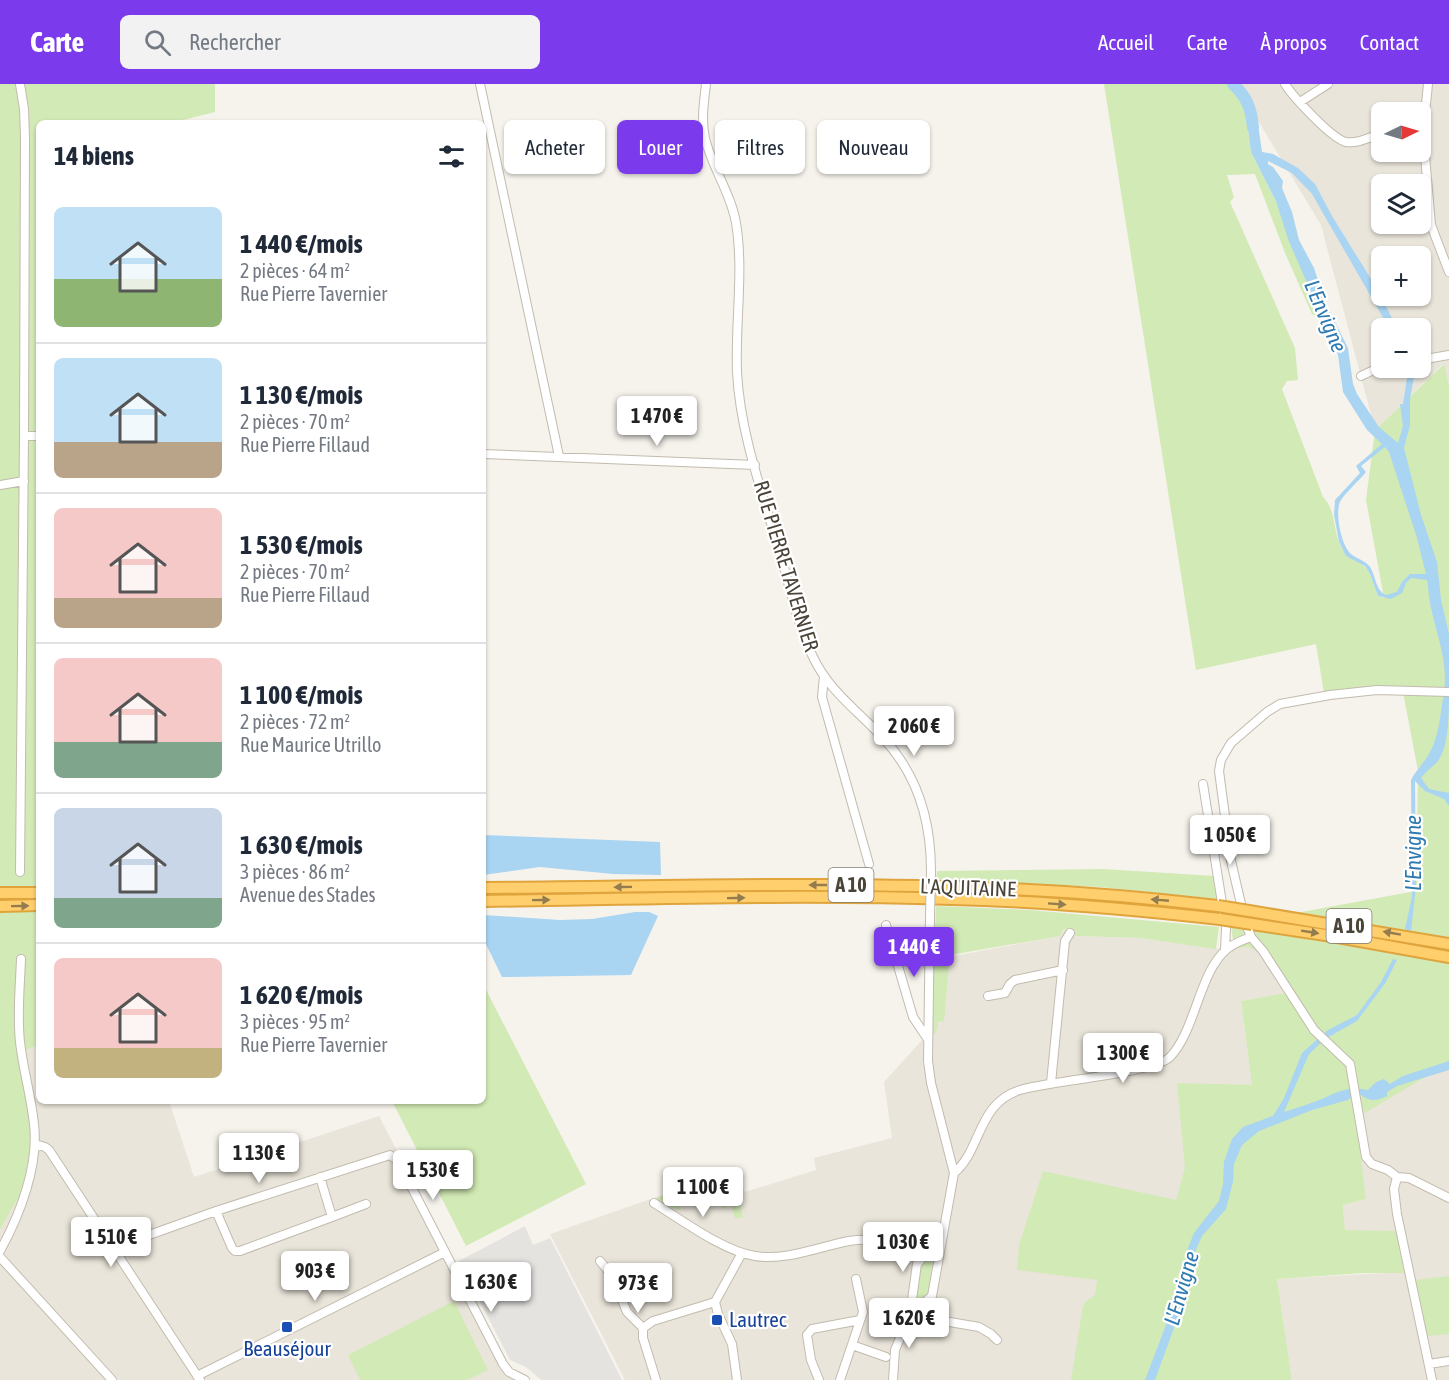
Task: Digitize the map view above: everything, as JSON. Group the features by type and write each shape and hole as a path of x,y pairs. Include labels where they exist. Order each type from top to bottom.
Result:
{"highway":[{"name":"L'AQUITAINE","path":"486,888 811,885 954,887 1071,892 1218,906 1357,927 1449,945"},
{"path":"0,893 36,893"},
{"name":"L'AQUITAINE","path":"486,901 953,899 1110,908 1220,919 1449,957"},
{"path":"0,906 36,905"}],"street":[{"path":"20,84 25,137 20,872"},
{"path":"480,84 559,456"},
{"name":"RUE PIERRE TAVERNIER","path":"706,84 703,117 705,138 733,210 738,236 737,374 741,404 755,465 801,626 813,657 824,676 850,708 884,739 905,766 926,814 929,831 931,871 927,1038 931,1083 954,1173 932,1296 910,1314"},
{"path":"1285,84 1300,102 1341,140 1357,142 1371,137"},
{"path":"1300,102 1328,84"},
{"path":"1425,102 1428,84"},
{"path":"1425,162 1431,225 1449,272"},
{"path":"1431,358 1449,355"},
{"path":"1361,376 1371,371"},
{"path":"24,436 36,436"},
{"path":"486,454 755,465"},
{"path":"0,486 24,481"},
{"path":"824,676 822,697 869,864"},
{"path":"1446,692 1377,690 1280,704 1242,733 1225,751 1219,771 1232,861 1245,921 1251,937 1263,951 1324,1042 1350,1064 1366,1157 1372,1164 1388,1170 1397,1177 1409,1178 1449,1198"},
{"path":"1203,784 1226,928 1226,950"},
{"path":"886,925 913,1017 927,1038"},
{"path":"1051,1083 1065,941 1070,933"},
{"path":"954,1173 965,1161 978,1131 994,1106 1011,1093 1020,1089 1150,1066 1168,1059 1184,1035 1212,970 1226,950 1251,937"},
{"path":"0,1251 23,1201 35,1144 20,1040 21,959"},
{"path":"988,996 1002,994 1015,980 1063,970"},
{"path":"35,1144 49,1150 199,1378 445,1252"},
{"path":"113,1248 216,1211 386,1155 393,1156 398,1161 503,1364 509,1372 525,1380"},
{"path":"320,1177 332,1217"},
{"path":"1397,1177 1394,1189 1397,1214 1432,1380"},
{"path":"654,1203 728,1247 757,1256 788,1255 862,1240 886,1241 930,1249 939,1254"},
{"path":"216,1211 232,1248 238,1251 366,1204"},
{"path":"893,1380 896,1350 913,1300 917,1264 942,1236"},
{"path":"737,1380 732,1344 715,1302 742,1253"},
{"path":"0,1257 112,1380"},
{"path":"600,1261 612,1276 627,1312 643,1328 643,1338 656,1380"},
{"path":"840,1380 863,1312 856,1279"},
{"path":"913,1300 938,1320 980,1327 997,1340"},
{"path":"643,1328 653,1321 715,1302"},
{"path":"819,1380 811,1360 807,1335 813,1329 860,1320"},
{"path":"852,1345 886,1357"},
{"path":"1429,1364 1449,1361"}],"shaded area":[{"path":"1236,84 1449,84 1449,385 1443,364 1431,376 1431,318 1371,318 1371,378 1429,378 1375,430 1321,225"},
{"path":"1063,929 1076,930 1076,936 1140,938 1230,950 1253,947 1259,952 1285,993 1241,1001 1256,1113 1143,1380 625,1380 550,1234 735,1173 745,1192 816,1170 814,1158 892,1138 884,1082 941,1019 948,957 1061,936"},
{"path":"36,1046 36,1104 170,1104 194,1177 379,1116 515,1380 0,1380 0,1230 21,1193 31,1128 19,1051"},
{"path":"1449,1063 1449,1380 1292,1380 1277,1279 1404,1272 1345,1231 1343,1205 1366,1199 1355,1117"},
{"path":"525,1226 533,1245 550,1238 622,1380 541,1380 526,1367 510,1360 459,1261"}],"green space":[{"path":"0,84 215,84 215,112 183,120 36,120 36,1046 19,1052 31,1128 31,1147 21,1193 0,1230"},
{"path":"1104,84 1227,84 1239,95 1245,106 1251,152 1276,201 1323,319 1312,314 1285,253 1255,174 1227,175 1234,197 1230,202 1295,348 1298,380 1287,381 1282,389 1323,497 1330,508 1340,545 1348,555 1367,569 1378,596 1384,598 1366,500 1375,430 1444,364 1449,385 1449,1063 1356,1118 1366,1199 1343,1205 1345,1230 1396,1231 1404,1273 1364,1273 1277,1279 1292,1380 1071,1380 1083,1306 1095,1295 1097,1280 1017,1270 1019,1245 1043,1171 1176,1200 1185,1168 1177,1083 1252,1085 1241,1001 1285,993 1259,952 1248,947 1234,948 1231,925 1416,891 1418,771 1402,687 1324,693 1316,644 1196,670"},
{"path":"1103,869 1215,876 1217,899 1100,887 936,879 937,871"},
{"path":"936,906 1030,910 1219,927 1216,949 1140,938 1075,936 1075,930 1063,929 1061,936 950,955 944,1021 938,1022 936,1033 933,1034 931,1027"},
{"path":"486,990 586,1184 466,1246 394,1104 486,1104"},
{"path":"735,1173 740,1183 737,1189 743,1217 735,1219 730,1200 725,1209 703,1195 699,1201 685,1193 678,1205 681,1207 679,1211 656,1198"},
{"path":"932,1255 929,1293 918,1301 917,1290 921,1269 927,1258"},
{"path":"1449,1276 1449,1334 1427,1336 1415,1280"},
{"path":"454,1301 488,1370 467,1380 360,1380 348,1355"}],"water":[{"path":"1227,84 1232,84 1246,98 1251,112 1256,111 1262,152 1273,154 1298,168 1315,184 1371,279 1371,297 1312,194 1292,173 1268,161 1283,181 1282,188 1292,212 1299,240 1314,268 1325,302 1348,348 1353,384 1357,394 1379,427 1398,443 1403,426 1400,404 1403,404 1407,378 1414,378 1410,399 1410,425 1404,448 1421,515 1437,562 1441,600 1449,634 1449,689 1444,691 1444,661 1431,608 1427,580 1411,578 1402,593 1391,599 1378,596 1365,566 1346,556 1339,542 1334,515 1335,500 1360,473 1356,466 1382,444 1367,430 1343,392 1338,355 1288,239 1276,201 1251,152 1245,106 1239,95","holes":["1385,447 1389,452 1417,538 1426,574 1410,574 1402,582 1397,592 1386,595 1380,590 1368,565 1351,554 1344,543 1338,520 1341,500 1366,472 1361,466"]},
{"path":"1376,306 1386,306 1392,318 1383,318"},
{"path":"1449,694 1448,729 1442,755 1421,778 1429,789 1449,793 1449,806 1444,799 1425,791 1415,781 1416,886 1411,931 1405,929 1412,897 1411,780 1433,746 1444,695"},
{"path":"486,835 660,842 661,875 613,874 540,867 486,875"},
{"path":"635,912 649,912 658,916 631,975 502,977 486,944 486,915 560,920 592,919"},
{"path":"1393,959 1397,960 1386,982 1357,1021 1325,1039 1309,1054 1284,1112 1346,1089 1368,1090 1376,1082 1384,1079 1390,1084 1403,1076 1449,1061 1449,1070 1397,1086 1387,1092 1387,1096 1380,1099 1371,1100 1361,1095 1354,1095 1348,1100 1312,1110 1259,1131 1242,1145 1234,1164 1233,1182 1226,1209 1202,1236 1191,1266 1187,1292 1155,1380 1145,1380 1172,1309 1194,1233 1219,1201 1223,1184 1224,1162 1232,1139 1243,1127 1273,1116 1284,1098 1302,1053 1328,1030 1357,1015 1381,982"}],"waterway":[{"name":"L'Envigne","path":"1233,84 1248,103 1253,127"}],"place":[{"name":"Lautrec","path":"717,1320"},
{"name":"Beauséjour","path":"287,1327"}]}
